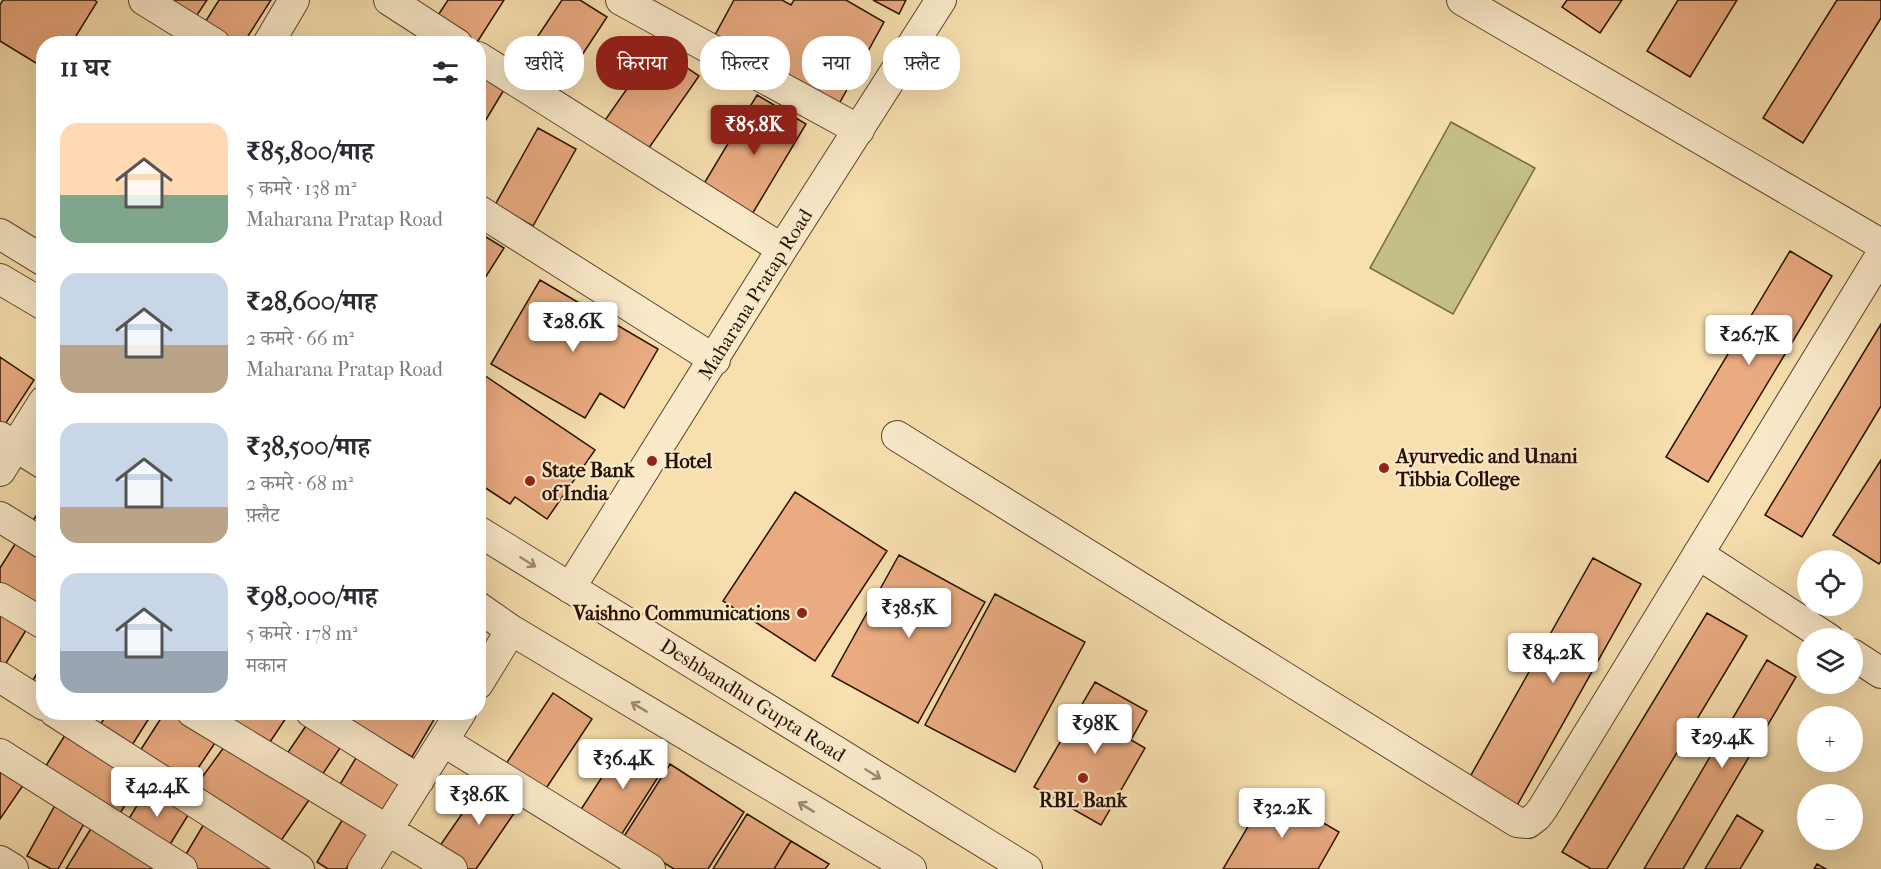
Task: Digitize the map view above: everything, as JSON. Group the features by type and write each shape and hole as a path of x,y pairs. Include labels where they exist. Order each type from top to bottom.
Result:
{"street":[{"path":"144,0 202,36"},
{"path":"273,36 294,0"},
{"path":"389,0 445,36"},
{"path":"621,0 859,130"},
{"name":"Maharana Pratap Road","path":"570,588 941,0"},
{"path":"1462,0 1881,244"},
{"path":"486,62 782,249"},
{"path":"486,215 714,360"},
{"path":"0,234 36,256"},
{"path":"897,436 1517,822 1528,823 1543,808 1881,255"},
{"path":"0,279 36,300"},
{"path":"36,411 5,452 36,462"},
{"path":"0,517 36,539"},
{"name":"Deshbandhu Gupta Road","path":"486,536 1027,869"},
{"path":"1698,554 1812,628"},
{"path":"0,598 36,619"},
{"path":"486,613 511,630 911,869"},
{"path":"486,671 511,630"},
{"path":"1863,661 1881,673"},
{"path":"0,677 36,700"},
{"path":"67,720 299,869"},
{"path":"205,720 452,869"},
{"path":"324,720 419,780"},
{"path":"363,869 453,721 650,869"},
{"path":"0,754 182,869"},
{"path":"0,861 13,869"}],"shaded area":[{"path":"1451,122 1535,168 1453,314 1370,268"}],"building":[{"path":"3,0 94,0 97,2 76,36 36,36 36,63 0,41 0,5"},
{"path":"166,0 207,0 195,18"},
{"path":"219,0 271,0 248,36 216,36 202,27"},
{"path":"448,0 504,0 481,36 453,36 433,23"},
{"path":"562,0 580,0 607,17 584,52 584,36 538,36"},
{"path":"734,0 782,0 791,5 794,0 846,0 884,22 871,46 871,36 802,36 802,83 790,77 790,36 715,35"},
{"path":"873,0 906,0 899,14"},
{"path":"1567,0 1622,0 1600,33 1562,7"},
{"path":"1678,0 1737,0 1690,77 1647,51"},
{"path":"1837,0 1881,0 1881,18 1803,143 1763,118"},
{"path":"688,69 699,76 644,155 601,126 626,90 688,90"},
{"path":"486,77 504,87 504,90 486,120"},
{"path":"535,90 559,90 552,101"},
{"path":"814,90 847,90 839,104"},
{"path":"757,95 806,124 751,216 702,187"},
{"path":"538,128 576,149 533,226 495,205"},
{"path":"486,237 504,248 486,276"},
{"path":"1790,251 1832,276 1708,482 1666,457"},
{"path":"540,280 658,349 624,408 600,393 585,418 491,364"},
{"path":"1881,324 1881,406 1802,537 1765,515"},
{"path":"0,357 34,380 0,432"},
{"path":"486,376 595,450 547,519 515,497 510,504 486,488"},
{"path":"1881,460 1881,561 1879,564 1863,554 1863,550 1857,550 1833,535"},
{"path":"795,492 887,551 815,661 723,601"},
{"path":"36,516 36,528 30,525"},
{"path":"17,541 36,552 36,609 0,587 0,568"},
{"path":"899,555 985,602 918,723 832,676"},
{"path":"1593,558 1641,584 1514,811 1466,784"},
{"path":"995,594 1085,642 1015,772 925,725"},
{"path":"0,604 31,622 0,673"},
{"path":"1707,613 1747,636 1607,869 1591,869 1562,852"},
{"path":"1767,660 1796,677 1683,869 1644,869"},
{"path":"36,675 36,688 30,685"},
{"path":"1095,682 1147,711 1131,740 1145,748 1101,825 1034,787"},
{"path":"553,693 592,719 543,793 504,767"},
{"path":"103,720 148,720 129,750 97,730"},
{"path":"160,720 187,720 217,740 186,786 138,754"},
{"path":"210,720 285,720 262,754"},
{"path":"310,720 317,720 346,739 316,784 282,761"},
{"path":"349,720 434,720 412,757"},
{"path":"70,727 145,773 114,823 39,777"},
{"path":"631,740 667,763 618,840 578,814 617,754 621,756"},
{"path":"227,743 309,800 278,845 195,787"},
{"path":"359,753 412,785 389,823 336,791"},
{"path":"670,764 744,812 708,869 674,869 623,838"},
{"path":"5,767 26,781 0,819 0,774"},
{"path":"486,779 521,803 476,869 463,869 437,850"},
{"path":"152,781 193,807 163,856 122,830"},
{"path":"1269,791 1339,832 1318,869 1223,869"},
{"path":"59,798 89,815 58,869 51,869 27,856"},
{"path":"747,814 791,841 774,869 713,869"},
{"path":"1737,815 1763,831 1740,869 1705,869"},
{"path":"208,817 273,869 185,869 179,866"},
{"path":"344,817 369,832 346,869 328,869 317,862"},
{"path":"95,822 162,869 66,869"},
{"path":"791,841 829,864 825,869 774,869"},
{"path":"1817,864 1826,869 1814,869"}],"place":[{"name":"Hotel","path":"652,461"},
{"name":"Ayurvedic and Unani Tibbia College","path":"1384,468"},
{"name":"State Bank of India","path":"530,481"},
{"name":"Vaishno Communications","path":"802,613"},
{"name":"RBL Bank","path":"1083,778"}]}
